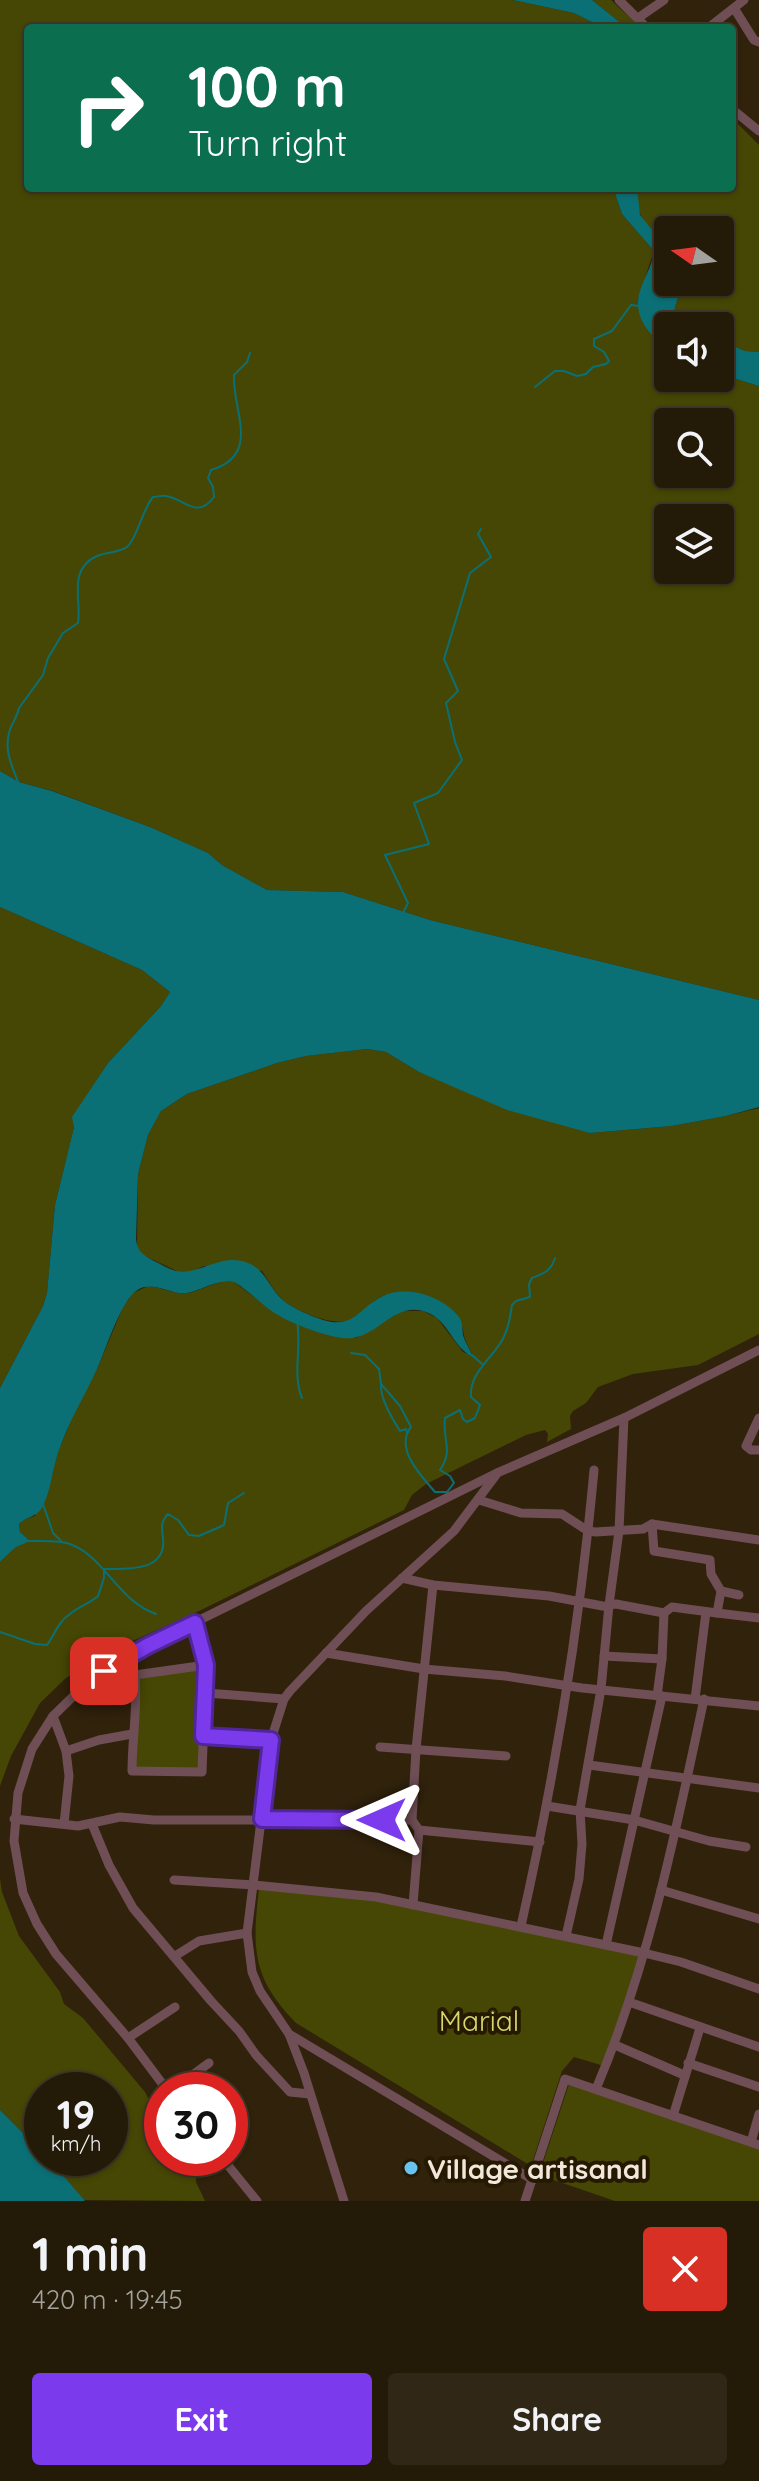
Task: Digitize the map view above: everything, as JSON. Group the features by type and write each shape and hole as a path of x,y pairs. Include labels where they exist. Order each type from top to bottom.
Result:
{"street":[{"path":"619,0 643,24"},
{"path":"638,18 664,0"},
{"path":"713,24 744,0"},
{"path":"734,8 754,40 759,42"},
{"path":"736,112 759,131"},
{"path":"155,2072 56,1954 37,1924 23,1893 14,1841 14,1819 26,1762 36,1740 53,1716 90,1680 147,1646 497,1473 624,1418 759,1350"},
{"path":"566,1936 579,1879 582,1844 580,1810 601,1689 619,1531 624,1418"},
{"path":"759,1418 746,1446 759,1450"},
{"path":"521,1926 547,1806 581,1603 594,1470"},
{"path":"344,2201 300,2061 289,2034 256,1981 250,1963 247,1933 271,1740 284,1699 326,1653 454,1531 497,1473"},
{"path":"479,1500 521,1513 562,1514 588,1531 643,1529 652,1524 759,1540"},
{"path":"652,1524 653,1550 710,1560 711,1574 721,1591 739,1595"},
{"path":"402,1578 433,1585 549,1596 608,1607 664,1613 672,1607 759,1618"},
{"path":"413,1905 419,1830 412,1820 416,1749 433,1585"},
{"path":"596,2089 629,2002 676,1832 711,1612 721,1591"},
{"path":"606,1945 660,1696 664,1613"},
{"path":"195,1623 206,1665 202,1772 132,1771 132,1734 137,1698 135,1675 206,1665"},
{"path":"326,1653 424,1669 759,1706"},
{"path":"604,1656 662,1659"},
{"path":"206,1693 284,1699"},
{"path":"53,1716 66,1751 69,1776 64,1824"},
{"path":"66,1751 99,1740 132,1734"},
{"path":"203,1736 271,1740"},
{"path":"380,1747 506,1756"},
{"path":"589,1765 759,1788"},
{"path":"547,1806 634,1820 746,1847"},
{"path":"14,1819 64,1824 92,1824 120,1817 154,1820 412,1820"},
{"path":"92,1824 109,1865 133,1908 290,2092 310,2094"},
{"path":"419,1830 540,1842"},
{"path":"174,1880 376,1897 644,1953 681,1962 759,1989"},
{"path":"661,1890 759,1919"},
{"path":"175,1956 199,1941 247,1933"},
{"path":"629,2002 759,2047"},
{"path":"128,2038 175,2007"},
{"path":"673,2116 700,2028"},
{"path":"289,2034 533,2180"},
{"path":"615,2045 684,2075"},
{"path":"300,2061 302,2052 316,2048"},
{"path":"196,2072 209,2063"},
{"path":"688,2063 759,2087"},
{"path":"525,2201 565,2079 755,2143 759,2114"},
{"path":"237,2176 257,2201"}],"green space":[{"path":"0,0 513,0 574,13 596,24 24,24 24,192 614,192 622,214 654,251 638,299 654,335 654,392 734,392 734,378 759,386 759,1000 430,920 343,892 267,890 222,865 208,853 150,827 53,791 19,782 0,771"},
{"path":"592,0 611,0 637,24 622,24"},
{"path":"736,122 759,145 759,352 734,346 734,312 675,312 679,296 734,296 734,216 654,216 654,230 640,214 637,192 736,192"},
{"path":"0,907 142,970 170,992 161,1006 108,1063 73,1117 74,1127 55,1205 47,1293 0,1388"},
{"path":"367,1049 386,1052 419,1072 590,1133 672,1126 759,1108 759,1334 698,1365 633,1374 598,1387 586,1403 573,1411 570,1416 571,1429 547,1442 545,1430 526,1435 426,1484 412,1495 404,1510 117,1648 66,1678 40,1703 11,1756 0,1786 0,1562 29,1540 20,1532 19,1524 35,1516 78,1404 98,1367 123,1307 133,1293 148,1286 188,1293 216,1283 234,1282 280,1316 331,1335 356,1338 401,1311 423,1311 437,1318 463,1352 473,1356 460,1321 445,1305 426,1295 393,1293 379,1298 353,1319 337,1322 308,1314 284,1301 262,1271 204,1266 191,1272 179,1272 143,1255 137,1247 138,1174 148,1135 161,1111 187,1094 277,1063 306,1056"},
{"path":"203,1667 200,1770 134,1769 138,1677"},
{"path":"0,1879 19,1936 60,1992 64,2004 83,2018 144,2091 144,2176 196,2176 205,2201 83,2200 63,2176 128,2176 128,2072 24,2072 24,2134 0,2110"},
{"name":"Marial","path":"259,1889 385,1902 641,1954 604,2066 574,2057 562,2071 531,2166 296,2023 271,1992 258,1962 256,1929"},
{"path":"569,2084 759,2149 759,2201 615,2201 539,2175"}],"water":[{"path":"513,0 592,0 622,24 596,24 574,13"},
{"path":"614,192 637,192 640,215 654,231 654,251 622,214"},
{"path":"654,251 654,296 679,296 675,312 654,312 654,336 643,322 638,306 638,297"},
{"path":"734,346 759,352 759,386 734,378"},
{"path":"0,771 19,782 150,827 208,853 222,865 267,890 343,892 430,920 759,1000 759,1107 672,1126 590,1133 507,1110 419,1072 386,1052 367,1049 306,1056 277,1063 187,1094 161,1111 148,1135 138,1174 136,1239 144,1255 170,1269 183,1272 227,1260 245,1262 259,1270 288,1304 333,1322 349,1320 391,1293 423,1294 443,1303 459,1317 473,1357 460,1347 440,1321 426,1312 406,1311 363,1335 345,1338 314,1331 285,1319 234,1282 215,1283 187,1293 150,1287 139,1289 120,1313 66,1431 43,1506 19,1524 20,1532 30,1541 16,1547 0,1562 0,1388 47,1293 55,1205 74,1127 72,1117 108,1063 161,1006 170,992 142,970 0,907"},
{"path":"0,2110 24,2134 24,2176 63,2176 85,2201 0,2201"}],"waterway":[{"path":"535,387 555,371 577,376 606,364 609,361 604,352 594,346 594,339 612,331 631,305 639,306"},
{"path":"19,785 8,753 10,730 19,708 43,675 48,658 63,633 78,623 78,586 82,569 97,556 127,547 153,497 166,496 196,508 208,504 214,497 208,478 211,470 227,463 236,454 240,443 234,375 247,362 250,353"},
{"path":"404,911 408,903 385,855 429,844 414,803 438,793 462,760 446,703 458,691 444,659 470,573 491,557 478,534 481,529"},
{"path":"351,1353 365,1355 379,1369 381,1384 400,1406 411,1427 406,1444 411,1461 435,1492 447,1492 454,1483 450,1476 440,1470 447,1451 445,1418 460,1410 467,1422 475,1418 480,1405 471,1397 473,1381 503,1338 512,1305 530,1297 532,1278 547,1271 555,1258"},
{"path":"297,1321 298,1380 302,1398"},
{"path":"472,1355 482,1364"},
{"path":"381,1385 391,1415 400,1431 406,1429 407,1432"},
{"path":"0,1632 47,1645 66,1617 98,1596 104,1569 144,1566 159,1557 163,1549 163,1523 168,1514 178,1520 189,1535 199,1536 224,1525 228,1503 244,1493"},
{"path":"43,1504 53,1533 61,1541"},
{"path":"28,1541 62,1542 80,1549 130,1599 156,1614"}],"place":[{"name":"Village artisanal","path":"411,2168"}],"route":[{"path":"104,1671 195,1623 206,1665 203,1736 271,1740 262,1819 382,1820"}]}
